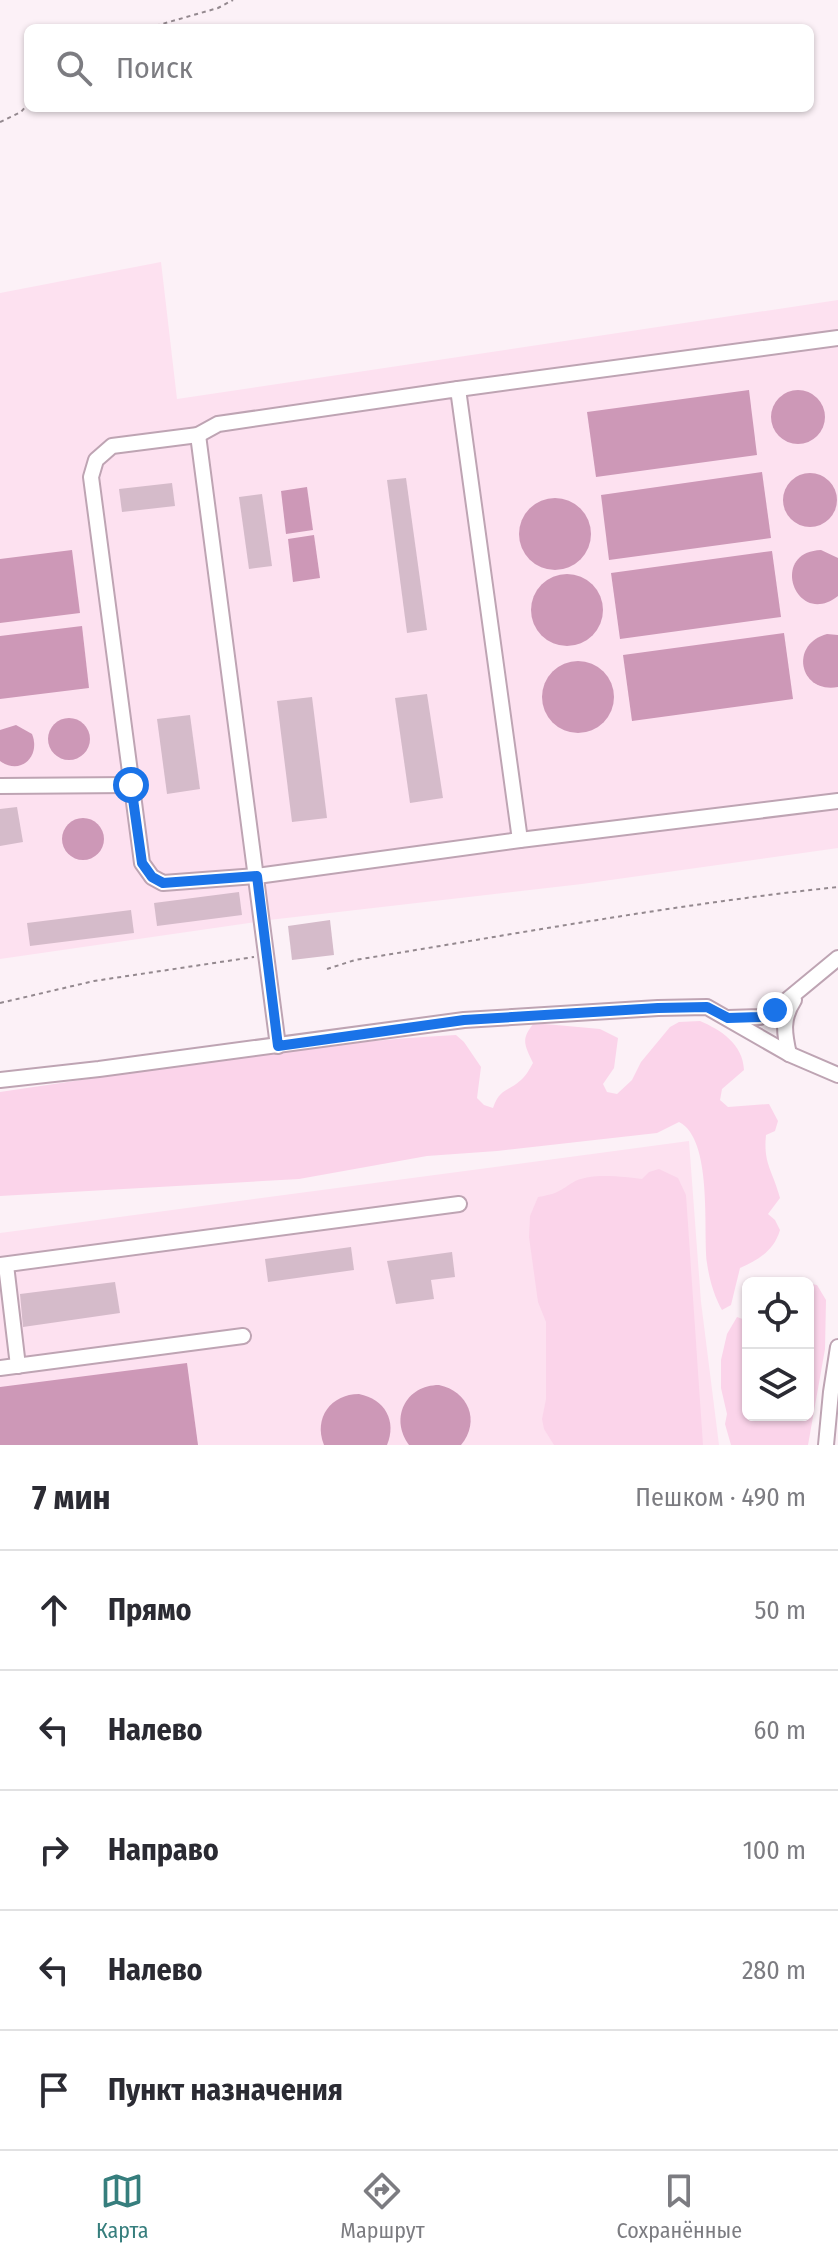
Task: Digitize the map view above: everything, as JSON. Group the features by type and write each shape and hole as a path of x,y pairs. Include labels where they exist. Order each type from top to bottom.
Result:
{"street":[{"path":"838,338 218,424 198,435 112,446 96,460 91,477 142,863 152,877 163,883 257,876 838,801"},
{"path":"458,389 520,840"},
{"path":"198,435 278,1046"},
{"path":"0,786 131,785"},
{"path":"728,1018 760,1017 775,1010 838,958"},
{"path":"789,1054 784,1027 786,1012 801,990"},
{"path":"0,1080 464,1020 707,1007 789,1054 838,1075"},
{"path":"18,1366 3,1265 459,1204"},
{"path":"0,1368 243,1336"},
{"path":"826,1445 838,1347"}],"path":[{"path":"162,24 218,8 233,0"},
{"path":"0,122 24,109"},
{"path":"327,969 355,960 758,895 838,887"},
{"path":"0,1003 94,981 267,955"}],"shaded area":[{"path":"161,262 177,399 838,300 838,848 582,884 269,920 0,959 0,293"},
{"path":"749,390 757,455 596,477 587,412"},
{"path":"798,390 817,398 825,417 817,436 798,444 779,436 771,417 779,398"},
{"path":"762,472 771,538 609,560 601,495"},
{"path":"810,473 829,481 837,500 829,519 810,527 791,519 783,500 791,481"},
{"path":"307,487 313,530 286,534 281,491"},
{"path":"555,498 575,504 585,514 591,534 585,554 575,564 555,570 535,564 525,554 519,534 525,514 535,504"},
{"path":"314,535 320,578 293,582 288,539"},
{"path":"72,550 80,613 0,623 0,559"},
{"path":"821,550 838,558 838,596 823,604 810,603 800,596 792,574 795,563 805,554"},
{"path":"772,551 781,617 620,639 611,573"},
{"path":"567,574 587,580 597,590 603,610 597,630 587,640 567,646 547,640 537,630 531,610 537,590 547,580"},
{"path":"82,626 89,688 0,699 0,636"},
{"path":"784,633 793,699 632,721 623,655"},
{"path":"827,634 838,635 838,687 814,683 804,667 803,657 807,647"},
{"path":"578,661 598,667 608,677 614,697 608,717 598,727 578,733 558,727 548,717 542,697 548,677 558,667"},
{"path":"69,718 84,724 90,739 84,754 69,760 54,754 48,739 54,724"},
{"path":"16,725 32,734 34,750 27,761 15,766 0,761 0,730"},
{"path":"83,818 98,824 104,839 98,854 83,860 68,854 62,839 68,824"},
{"path":"700,1021 730,1039 743,1061 744,1070 722,1089 720,1100 728,1107 769,1104 778,1121 775,1131 766,1135 765,1145 767,1161 780,1198 768,1214 780,1230 774,1244 764,1254 740,1268 731,1305 722,1310 712,1287 707,1263 702,1165 690,1132 679,1122 657,1133 427,1156 299,1179 0,1196 0,1092 285,1051 456,1035 481,1067 477,1098 493,1108 498,1097 523,1078 533,1063 525,1043 534,1023 600,1029 618,1038 614,1068 603,1084 607,1092 617,1094 632,1080 641,1062 670,1027 679,1022"},
{"path":"689,1141 701,1302 719,1445 0,1445 0,1233"},
{"path":"659,1169 678,1178 686,1195 703,1445 554,1445 542,1419 546,1399 546,1322 538,1302 529,1237 530,1216 538,1197 579,1180 607,1176 642,1179 649,1172"},
{"path":"814,1284 826,1300 825,1349 814,1411"},
{"path":"737,1317 742,1319 742,1421 812,1421 808,1445 731,1445 725,1424 727,1414 721,1388 721,1360 727,1334"},
{"path":"187,1363 198,1445 0,1445 0,1387"},
{"path":"439,1385 449,1388 464,1400 470,1417 467,1436 461,1445 409,1445 401,1424 404,1405 418,1391"},
{"path":"359,1394 376,1401 386,1412 390,1428 387,1445 324,1445 321,1426 327,1409 340,1398"}],"building":[{"path":"406,478 427,630 407,633 387,480"},
{"path":"172,483 175,506 122,512 119,489"},
{"path":"262,494 272,566 249,569 239,497"},
{"path":"427,694 443,798 410,803 395,698"},
{"path":"312,697 327,818 292,822 277,701"},
{"path":"190,715 200,789 167,794 157,719"},
{"path":"17,807 23,842 0,846 0,809"},
{"path":"239,892 242,915 157,926 154,903"},
{"path":"131,910 134,933 30,946 27,923"},
{"path":"330,920 334,955 292,960 288,926"},
{"path":"351,1247 354,1270 268,1282 265,1259"},
{"path":"452,1252 455,1277 431,1280 434,1299 396,1304 387,1261"},
{"path":"115,1282 120,1313 23,1327 20,1294"}],"route":[{"path":"131,785 142,863 152,877 163,883 257,876 278,1046 464,1020 707,1007 728,1018 760,1017 775,1010"}]}
